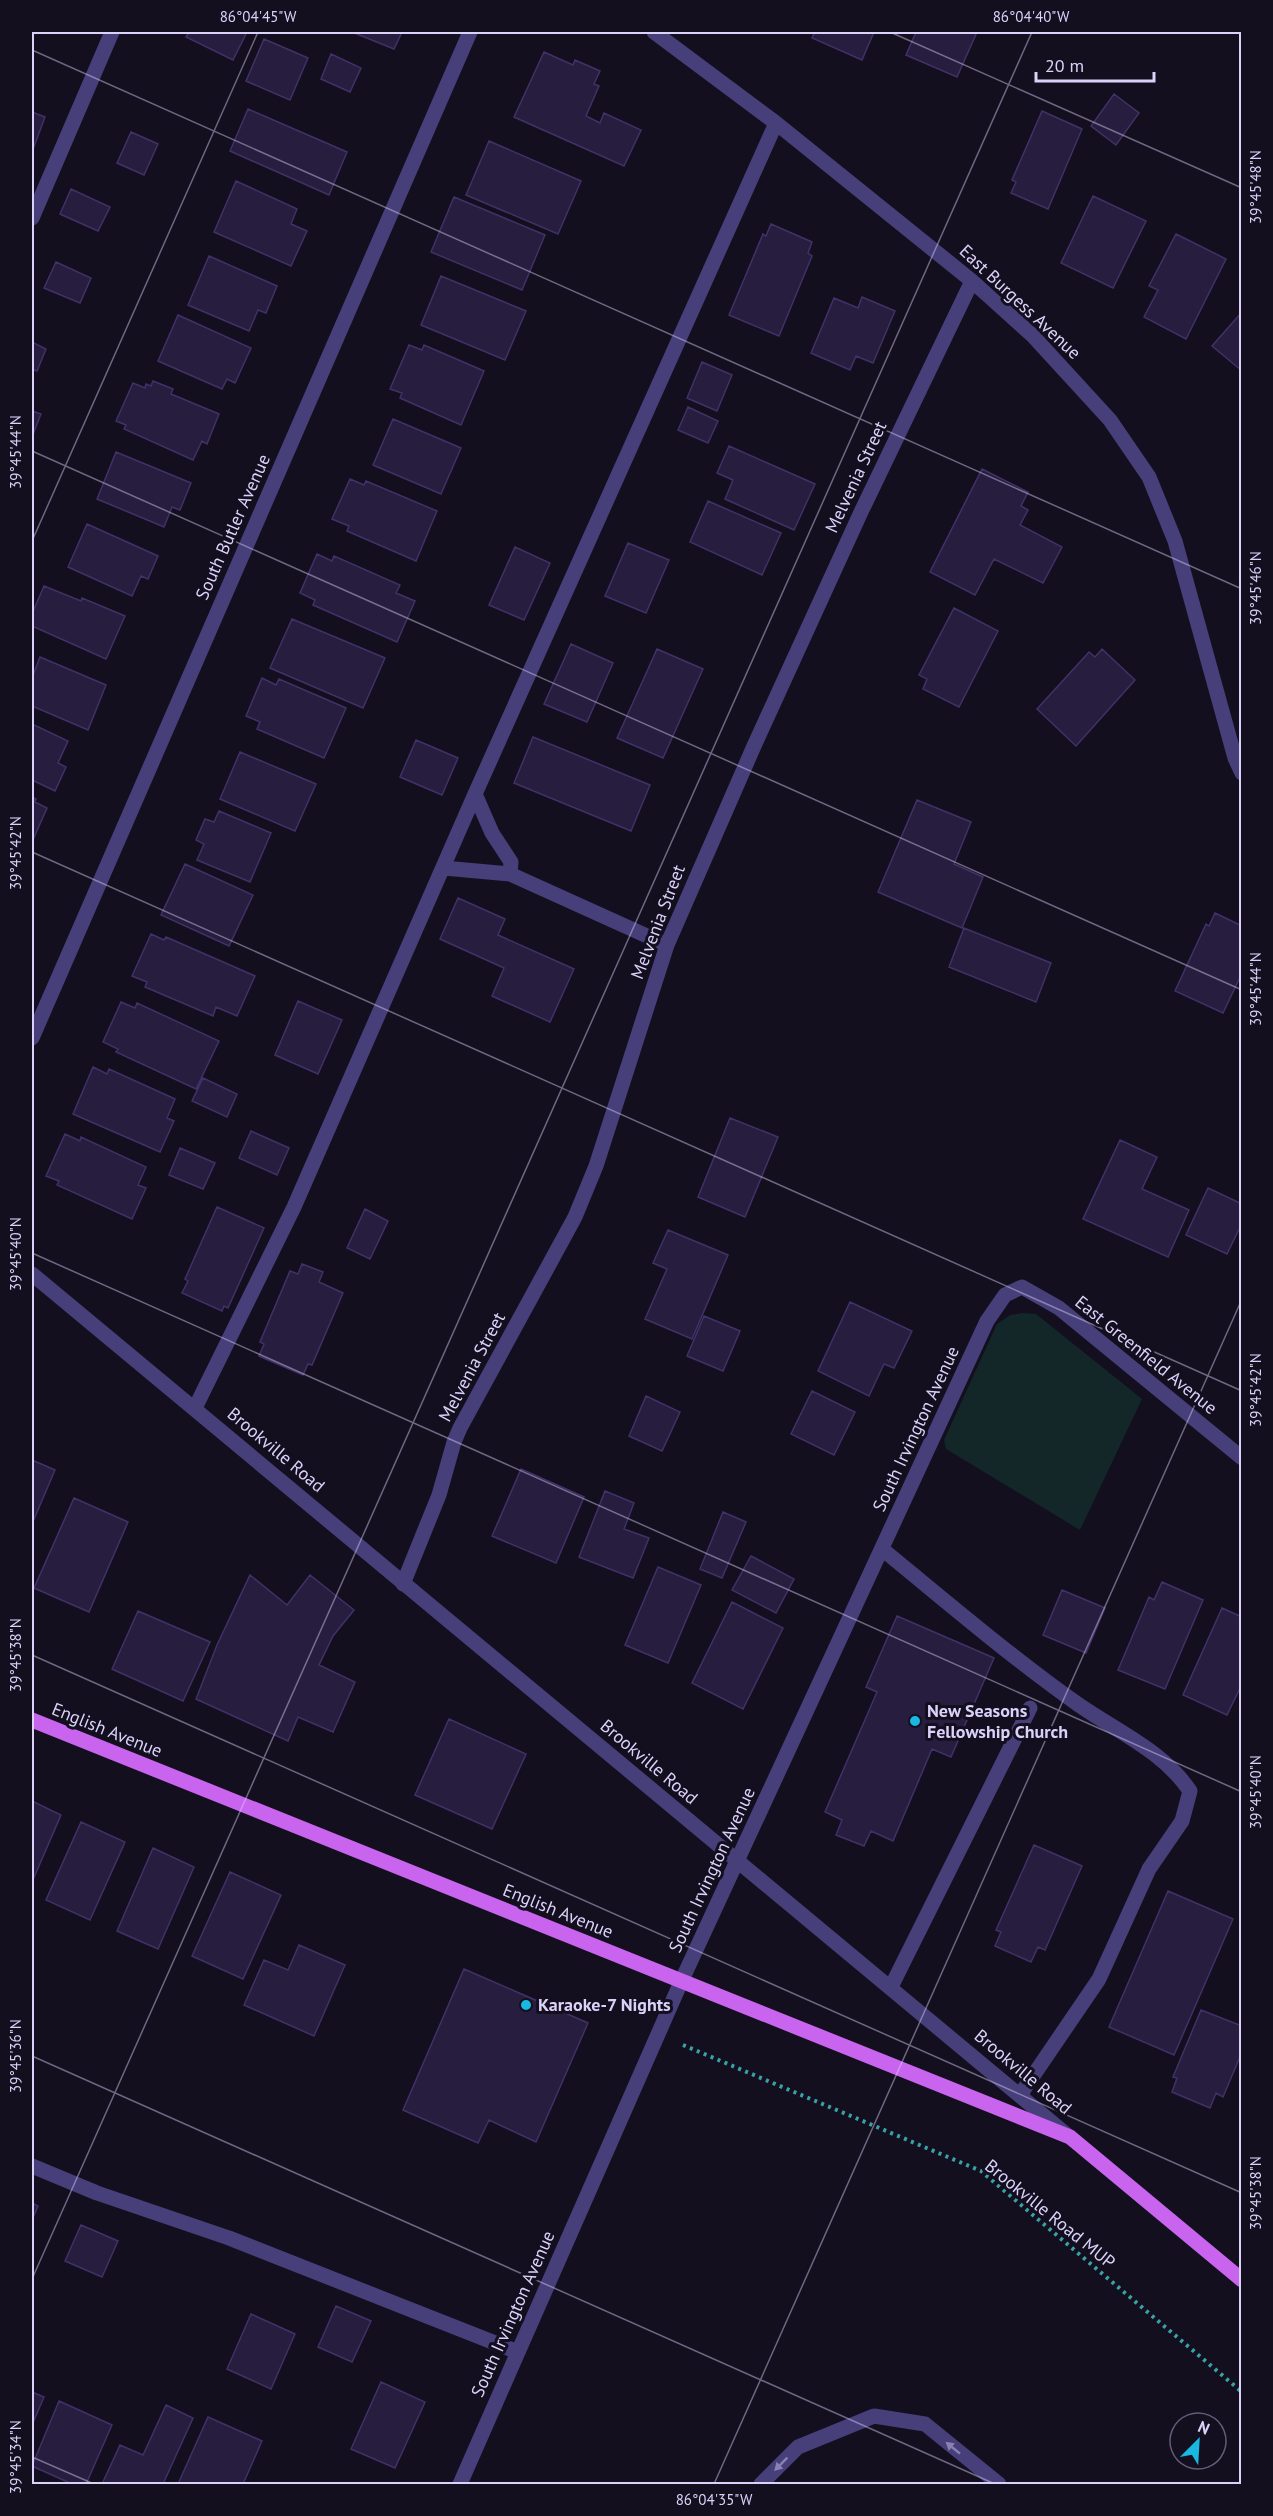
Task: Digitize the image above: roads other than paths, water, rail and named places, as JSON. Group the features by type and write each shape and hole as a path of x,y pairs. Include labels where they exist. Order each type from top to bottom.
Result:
{"main road":[{"name":"English Avenue","path":"32,1720 1070,2137"},
{"name":"Brookville Road","path":"1070,2137 1242,2280"}],"street":[{"path":"32,218 112,32"},
{"name":"South Butler Avenue","path":"32,1038 470,32"},
{"name":"East Burgess Avenue","path":"654,32 776,123 972,281 1033,336 1110,420 1149,477 1175,541 1235,758 1242,773"},
{"path":"195,1408 294,1207 475,794 776,123"},
{"name":"Melvenia Street","path":"403,1584 439,1495 460,1428 585,1195 667,945 851,533 972,281"},
{"path":"475,794 492,833 511,862 510,874"},
{"path":"444,868 510,874 667,945"},
{"name":"Brookville Road","path":"32,1274 1070,2137"},
{"name":"East Greenfield Avenue","path":"1022,1287 1059,1308 1242,1458"},
{"name":"South Irvington Avenue","path":"460,2484 681,1982 987,1321 1005,1295 1022,1287"},
{"path":"882,1549 986,1635 1081,1706 1134,1739 1179,1775 1190,1791 1182,1821 1149,1869 1099,1979 1020,2095"},
{"path":"891,1986 1030,1707"},
{"path":"32,2166 97,2193 229,2238 518,2352"},
{"path":"761,2484 798,2447 874,2416 925,2424 999,2484"}],"place":[{"name":"New Seasons Fellowship Church","path":"915,1721"},
{"name":"Karaoke-7 Nights","path":"526,2005"}]}
